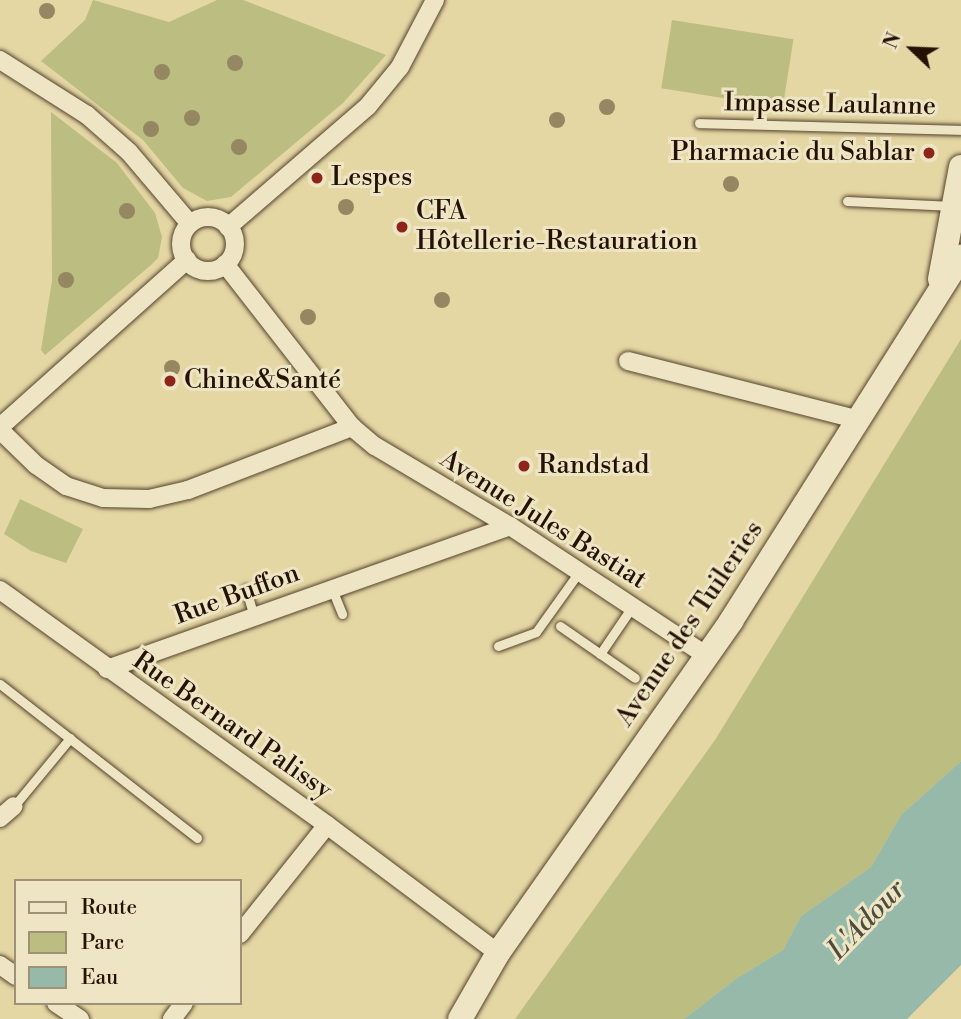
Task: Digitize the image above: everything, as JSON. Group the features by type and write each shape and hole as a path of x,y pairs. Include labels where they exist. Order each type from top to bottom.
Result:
{"main road":[{"path":"935,303 961,167"},
{"name":"Avenue des Tuileries","path":"460,1019 498,953 707,656 935,303 961,257"}],"street":[{"path":"228,227 368,106 400,67 435,0"},
{"path":"0,60 87,116 129,152 190,225"},
{"path":"212,218 228,227 235,242 225,264 205,271 187,260 181,245 190,225 212,218"},
{"path":"187,260 0,428 36,466 66,486 103,498 149,499 188,490 352,427"},
{"name":"Avenue Jules Bastiat","path":"225,264 352,427 375,446 510,526 707,656"},
{"path":"628,361 860,419"},
{"name":"Rue Buffon","path":"107,669 510,526"},
{"path":"0,590 107,669"},
{"name":"Rue Bernard Palissy","path":"107,669 327,825 498,953"},
{"name":"Rue Bernard Palissy","path":"242,931 327,825"},
{"path":"59,1005 80,1019"}],"lane":[{"name":"Impasse Laulanne","path":"699,123 961,130"},
{"path":"847,201 955,206"},
{"path":"498,646 536,632 579,572"},
{"path":"246,589 254,617"},
{"path":"332,589 342,614"},
{"path":"600,654 632,607"},
{"path":"560,626 635,678"},
{"path":"0,684 197,838"},
{"path":"5,811 70,738"}],"green space":[{"path":"93,0 169,22 217,0 243,0 386,55 343,103 231,197 207,201 183,188 143,140 41,61 85,20"},
{"path":"672,20 793,39 783,107 661,88"},
{"path":"51,112 117,163 155,213 162,237 158,258 45,355 41,350 52,281"},
{"path":"961,339 961,761 901,815 871,867 801,916 783,950 737,978 684,1019 515,1019 715,740"},
{"path":"20,499 83,529 66,563 31,551 4,534"}],"water":[{"name":"L'Adour","path":"961,761 961,965 907,1019 684,1019 737,978 783,950 801,916 871,867 901,815"}],"place":[{"name":"Pharmacie du Sablar","path":"929,153"},
{"name":"Lespes","path":"317,178"},
{"name":"CFA Hôtellerie-Restauration","path":"402,227"},
{"name":"Chine&Santé","path":"170,381"},
{"name":"Randstad","path":"524,466"}]}
